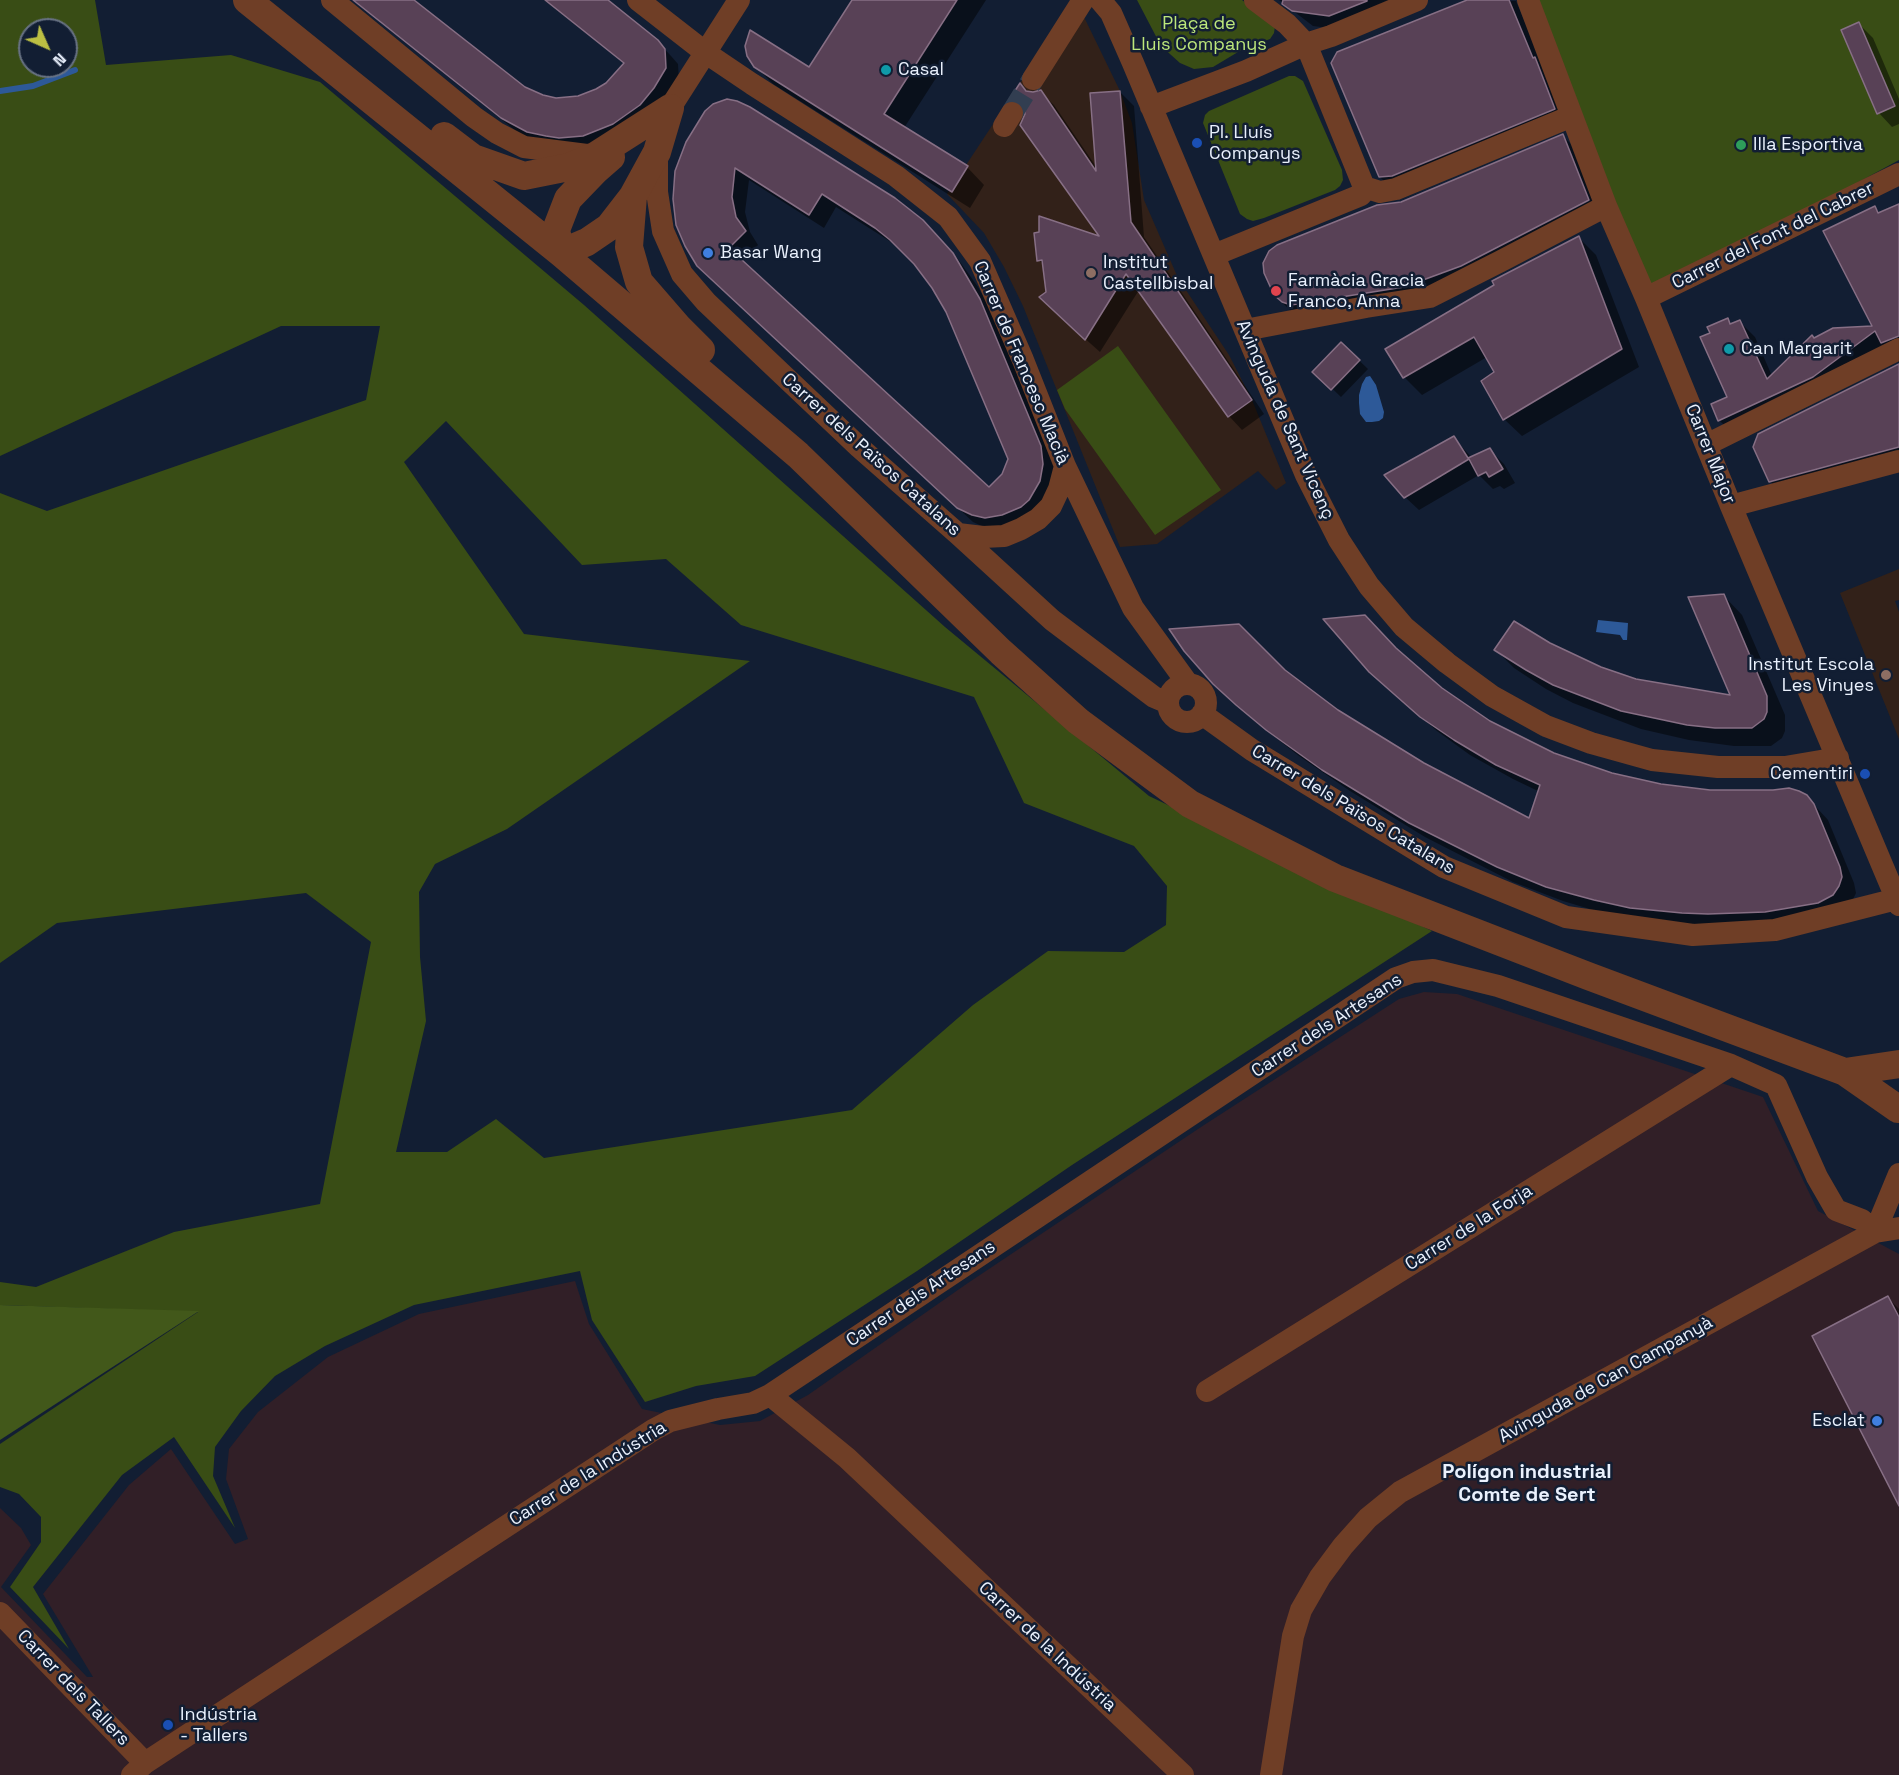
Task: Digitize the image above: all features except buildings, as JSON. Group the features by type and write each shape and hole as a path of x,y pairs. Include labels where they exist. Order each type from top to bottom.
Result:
{"street":[{"path":"247,0 561,253 798,455 1001,652 1078,721 1190,804 1335,878 1577,972 1845,1072 1899,1110"},
{"path":"332,0 474,117 497,133 524,147 595,156"},
{"name":"Carrer de Francesc Macià","path":"638,0 706,53 896,176 948,217 980,261 1023,360 1065,466 1133,608 1188,684 1202,692 1205,703 1202,714"},
{"path":"561,253 587,242 609,227 633,196 657,152 670,108 739,0"},
{"path":"1033,79 1083,0"},
{"name":"Avinguda de Sant Vicenç","path":"1100,0 1111,13 1306,475 1339,540 1369,586 1404,627 1492,696 1546,726 1591,743 1652,760 1718,767 1785,767 1838,758"},
{"path":"1214,255 1361,195 1364,186 1306,44 1287,24 1255,0"},
{"path":"1151,107 1246,71 1306,44 1417,0"},
{"name":"Carrer Major","path":"1528,0 1606,206 1898,902"},
{"path":"329,66 368,77 474,158 524,176 569,168 595,156 670,108"},
{"path":"561,253 556,230 568,199 595,171 670,108"},
{"path":"1364,186 1380,192 1396,189 1572,116"},
{"name":"Carrer dels Països Catalans","path":"657,152 657,192 663,231 682,274 706,302 859,447 1052,620 1154,697 1168,703"},
{"name":"Carrer del Font del Cabrer","path":"1646,298 1899,174"},
{"path":"633,196 629,247 639,282 678,327 743,391 798,455"},
{"path":"1245,330 1430,297 1606,206"},
{"path":"1706,445 1899,349"},
{"path":"1731,506 1899,461"},
{"path":"958,534 983,537 1004,536 1038,519 1051,506 1059,489 1065,466"},
{"path":"1188,684 1172,692 1168,703 1171,714 1181,721 1193,721 1202,714"},
{"name":"Carrer dels Països Catalans","path":"1202,714 1252,750 1444,867 1566,917 1693,935 1775,930 1898,902"},
{"name":"Carrer dels Artesans","path":"770,1395 1396,978 1413,972 1433,970 1498,986 1731,1065 1776,1085 1817,1177 1836,1210 1862,1220 1875,1232"},
{"name":"Carrer de la Forja","path":"1207,1391 1731,1065"},
{"path":"1845,1072 1899,1065"},
{"path":"1899,1174 1875,1232 1899,1235"},
{"name":"Avinguda de Can Campanyà","path":"1271,1775 1293,1636 1301,1611 1320,1577 1368,1518 1400,1492 1875,1232 1899,1228"},
{"name":"Carrer de la Indústria","path":"139,1769 653,1430 670,1421 753,1403 770,1395 847,1458 1183,1775"},
{"name":"Carrer dels Tallers","path":"0,1612 139,1769"}],"shaded area":[{"name":"Institut Castellbisbal","path":"1070,7 1085,19 1120,91 1132,123 1144,200 1178,278 1229,355 1252,400 1286,483 1276,490 1258,471 1157,544 1120,547 1023,306 1004,267 984,233 947,194"},
{"name":"Institut Escola Les Vinyes","path":"1899,569 1899,600 1895,601 1899,612 1899,739 1840,593"},
{"path":"1424,992 1457,994 1763,1097 1818,1211 1899,1254 1899,1775 0,1775 0,1508 21,1528 31,1545 1,1587 87,1677 93,1677 43,1594 129,1485 171,1449 235,1544 248,1539 226,1479 229,1449 258,1412 328,1357 419,1314 575,1281 589,1324 642,1409 720,1425 760,1421 808,1395 965,1285 1201,1127 1399,999"}],"green space":[{"path":"0,0 95,0 106,65 231,55 320,82 584,305 945,627 1149,796 1432,931 1072,1165 917,1271 755,1376 696,1386 645,1402 592,1320 580,1271 414,1305 325,1346 275,1376 241,1411 215,1447 213,1476 235,1528 174,1437 122,1475 33,1587 69,1649 10,1587 41,1542 41,1517 19,1494 0,1487 0,1444 198,1312 0,1305 0,1282 36,1287 174,1232 320,1204 371,942 306,893 57,923 0,963 0,493 47,511 366,400 380,326 281,326 0,456","holes":["446,421 582,565 666,559 741,625 974,697 1024,803 1134,846 1167,886 1166,925 1124,952 1048,951 973,1005 852,1110 544,1158 496,1119 447,1152 396,1152 426,1021 420,957 419,892 435,864 507,829 750,661 524,634 404,462"]},
{"name":"Plaça de Lluis Companys","path":"1137,0 1242,0 1273,23 1274,33 1270,39 1243,49 1213,67 1194,69 1180,63 1161,46"},
{"name":"Illa Esportiva","path":"1528,0 1899,0 1899,160 1646,298"},
{"path":"1289,76 1295,76 1303,81 1342,170 1343,180 1335,190 1253,221 1240,214 1203,123 1209,111"},
{"name":"Institut Castellbisbal","path":"1118,346 1221,490 1155,535 1065,409 1057,390"},
{"path":"0,1305 199,1311 0,1440"}],"water":[{"path":"1370,376 1376,385 1384,412 1383,418 1379,421 1366,422 1360,414 1359,395 1366,377"},
{"path":"1598,620 1628,623 1627,640 1623,640 1620,635 1596,632"}],"waterway":[{"path":"0,91 33,86 54,78"}],"tunnel":[{"path":"1012,113 1033,79"}],"place":[{"name":"Casal","path":"886,70"},
{"name":"Pl. Lluís Companys","path":"1197,143"},
{"name":"Illa Esportiva","path":"1741,145"},
{"name":"Basar Wang","path":"708,253"},
{"name":"Institut Castellbisbal","path":"1091,273"},
{"name":"Farmàcia Gracia Franco, Anna","path":"1276,291"},
{"name":"Can Margarit","path":"1729,349"},
{"name":"Institut Escola Les Vinyes","path":"1886,675"},
{"name":"Cementiri","path":"1865,774"},
{"name":"Esclat","path":"1877,1421"},
{"name":"Indústria - Tallers","path":"168,1725"}],"district":[{"name":"Polígon industrial Comte de Sert","path":"1527,1484"}]}
